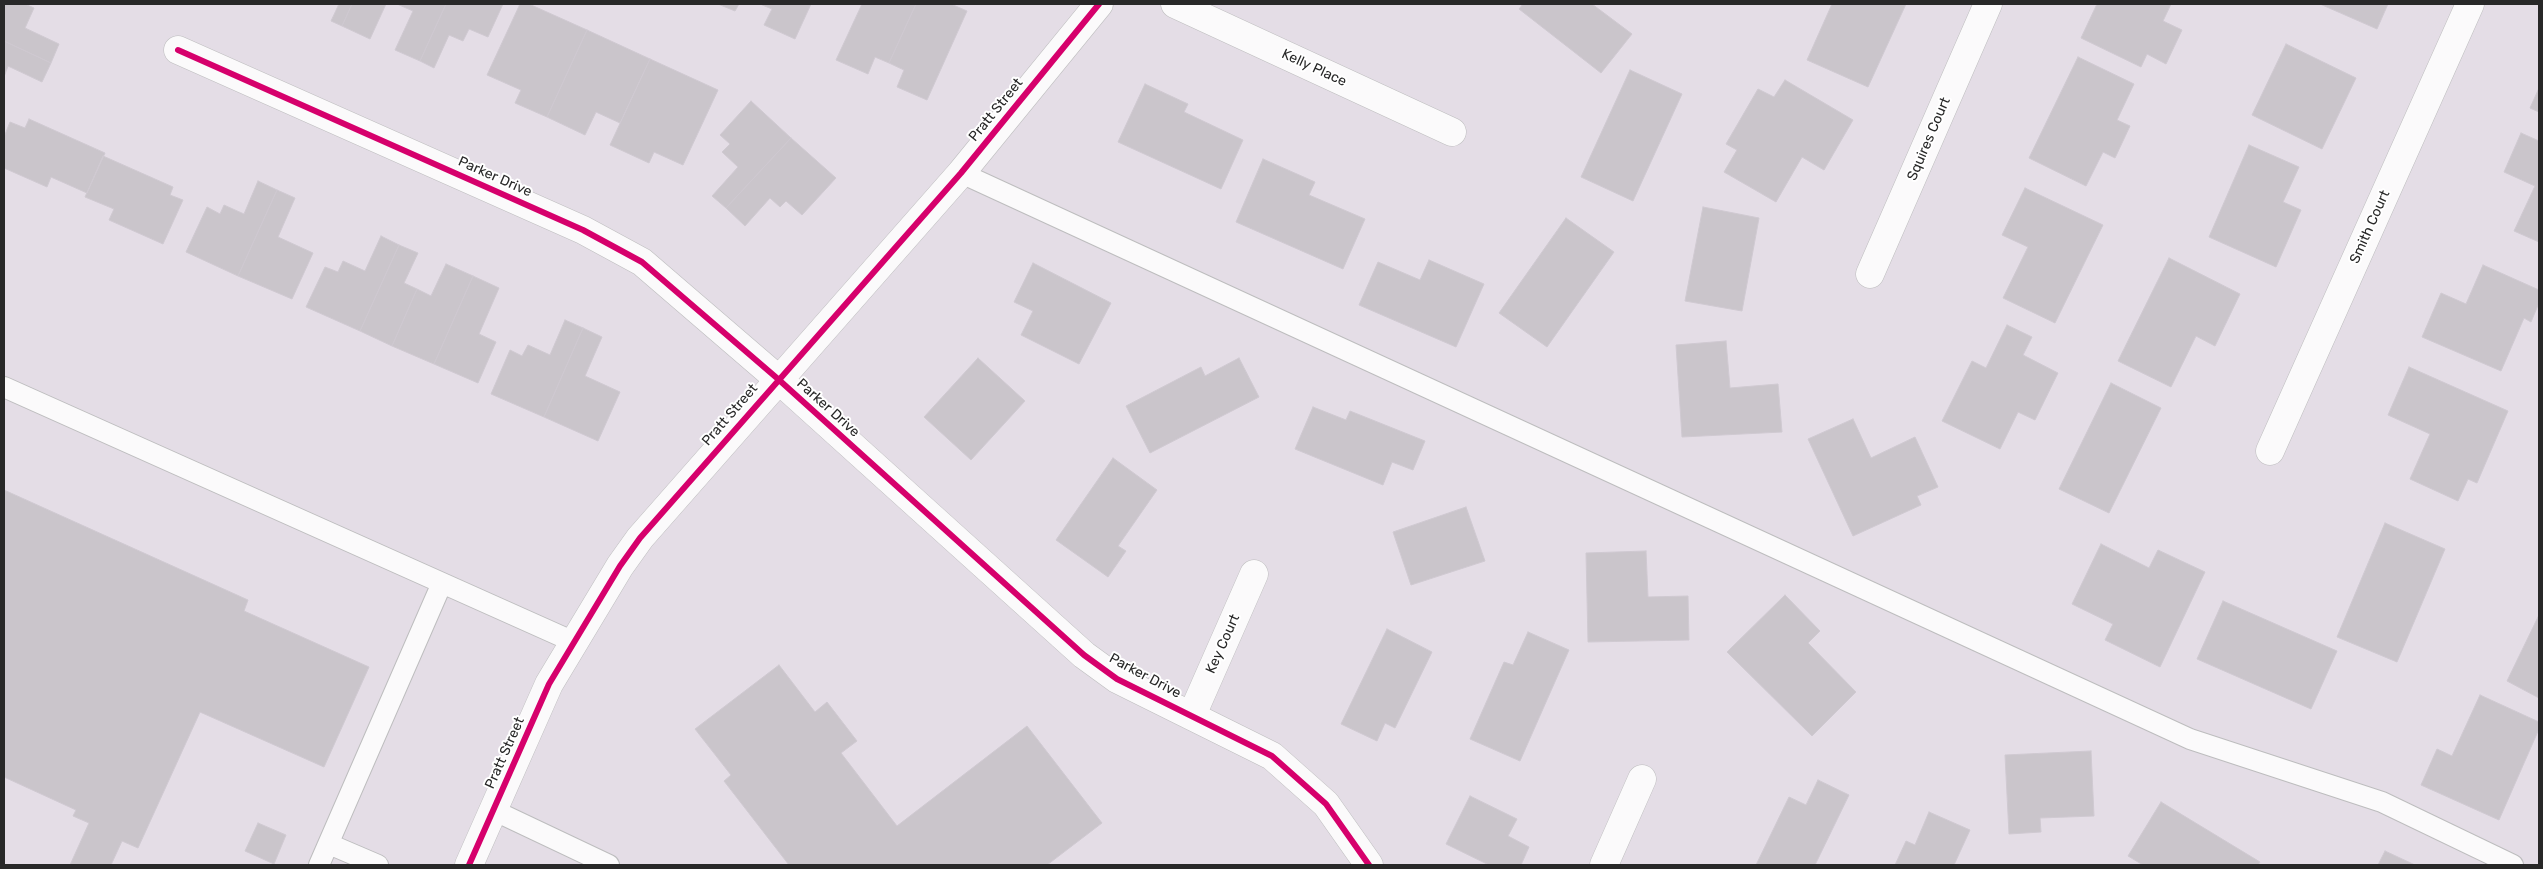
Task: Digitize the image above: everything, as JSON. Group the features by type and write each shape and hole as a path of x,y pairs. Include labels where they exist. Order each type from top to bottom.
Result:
{"street":[{"name":"Pratt Street","path":"469,865 549,684 620,566 640,538 961,173 1099,4"},
{"name":"Kelly Place","path":"1175,4 1452,132"},
{"name":"Squires Court","path":"1870,274 1988,4"},
{"name":"Smith Court","path":"2270,451 2470,4"},
{"name":"Parker Drive","path":"178,50 583,230 642,262 778,379 1084,654 1118,679 1272,756 1326,804 1369,865"},
{"name":"Key Court","path":"1192,715 1254,574"},
{"path":"1604,865 1642,779"}],"lane":[{"path":"961,173 2190,739 2382,802 2513,865"},
{"path":"4,388 574,642"},
{"path":"319,865 330,844 442,583"},
{"path":"494,810 609,865"},
{"path":"330,844 378,865"}],"building":[{"path":"4,4 25,4 34,8 25,28 59,44 51,63 4,41"},
{"path":"339,4 352,4 342,26 331,21"},
{"path":"352,4 386,4 370,39 342,26"},
{"path":"397,4 446,4 420,61 395,50 413,11"},
{"path":"446,4 503,4 488,37 469,29 463,41 449,35 434,68 420,61"},
{"path":"520,4 529,4 587,30 547,117 515,103 521,90 487,75"},
{"path":"718,4 739,4 735,11"},
{"path":"760,4 811,4 795,39 764,25 772,9"},
{"path":"862,4 916,4 889,63 875,57 868,74 836,60"},
{"path":"916,4 951,4 967,11 927,100 897,87 904,70 889,63"},
{"path":"1523,4 1592,4 1632,34 1601,73 1519,9"},
{"path":"1832,4 1906,4 1868,87 1807,60"},
{"path":"2097,4 2171,4 2163,21 2182,30 2166,64 2147,54 2141,67 2081,38"},
{"path":"2320,4 2388,4 2377,29"},
{"path":"587,30 650,59 620,123 596,112 585,135 547,117"},
{"path":"4,41 51,63 42,82 8,66 4,77"},
{"path":"2286,44 2356,78 2322,149 2252,115"},
{"path":"2078,57 2134,84 2117,120 2130,126 2115,158 2103,152 2086,186 2029,158"},
{"path":"650,59 718,90 683,165 654,152 649,163 610,145"},
{"path":"1630,70 1682,94 1633,201 1581,177"},
{"path":"1785,80 1853,120 1824,170 1802,157 1776,202 1724,172 1737,150 1726,144 1758,89 1774,97"},
{"path":"1145,84 1188,104 1184,112 1243,140 1221,189 1118,142"},
{"path":"2539,88 2539,112 2530,108"},
{"path":"751,101 791,138 726,208 712,196 738,167 722,152 730,144 720,135"},
{"path":"29,119 105,153 87,193 51,177 47,187 4,168 4,137 10,122 25,128"},
{"path":"2521,133 2539,141 2539,242 2514,231 2535,186 2504,172"},
{"path":"791,138 836,178 802,215 786,201 780,207 770,198 745,226 726,208"},
{"path":"2249,145 2299,167 2283,202 2301,210 2276,267 2209,237"},
{"path":"103,156 173,187 170,195 183,200 163,244 109,220 114,209 85,197"},
{"path":"1263,159 1315,182 1309,195 1365,219 1343,269 1236,222"},
{"path":"258,181 277,190 238,276 186,252 207,207 220,214 224,205 244,214"},
{"path":"2025,188 2103,225 2055,323 2003,298 2028,247 2002,235"},
{"path":"277,190 295,198 278,237 313,253 292,299 238,276"},
{"path":"1703,207 1759,218 1742,311 1685,301"},
{"path":"1566,218 1614,252 1547,347 1499,313"},
{"path":"381,236 399,245 360,331 306,307 325,267 338,272 343,261 365,271"},
{"path":"399,245 418,253 404,283 417,289 392,346 360,331"},
{"path":"2169,258 2240,294 2215,346 2196,336 2171,387 2118,361"},
{"path":"1429,260 1484,284 1456,347 1359,305 1378,262 1420,280"},
{"path":"1033,263 1111,303 1079,364 1021,335 1033,311 1014,302"},
{"path":"446,264 473,276 434,364 392,346 417,289 431,296"},
{"path":"2483,265 2539,290 2539,303 2531,322 2524,318 2501,371 2422,337 2441,293 2466,304"},
{"path":"473,276 499,288 479,334 496,342 478,383 434,364"},
{"path":"565,320 583,328 544,417 491,394 510,350 522,356 528,345 550,355"},
{"path":"2007,325 2032,337 2023,355 2058,373 2035,420 2018,412 2000,449 1942,421 1972,361 1986,368"},
{"path":"583,328 602,337 585,376 620,392 598,441 544,417"},
{"path":"1726,341 1730,388 1778,384 1782,432 1682,437 1676,345"},
{"path":"978,358 1025,401 971,460 924,417"},
{"path":"1239,358 1259,397 1150,453 1126,406 1201,367 1205,376"},
{"path":"2409,367 2508,411 2477,483 2468,479 2458,501 2410,479 2430,434 2388,415"},
{"path":"2111,383 2161,408 2109,513 2059,489"},
{"path":"1313,407 1346,420 1350,411 1425,441 1413,470 1392,462 1383,485 1295,449"},
{"path":"1853,419 1871,458 1915,437 1938,487 1917,496 1921,505 1853,536 1808,439"},
{"path":"1113,458 1157,490 1118,546 1126,551 1108,577 1056,540"},
{"path":"4,490 248,600 244,611 369,667 324,767 200,712 138,848 122,841 111,865 70,865 89,823 73,816 76,810 4,777"},
{"path":"1466,507 1485,561 1411,585 1393,532"},
{"path":"2385,523 2445,549 2397,662 2337,637"},
{"path":"2101,544 2149,568 2158,550 2205,572 2160,667 2105,640 2113,624 2072,604"},
{"path":"1646,551 1648,597 1688,596 1689,640 1588,642 1586,553"},
{"path":"1785,595 1820,631 1808,643 1856,692 1812,736 1727,652"},
{"path":"2223,601 2337,651 2311,709 2197,659"},
{"path":"2539,615 2539,698 2507,681"},
{"path":"1387,629 1432,652 1395,728 1385,723 1377,741 1341,724"},
{"path":"1528,632 1569,650 1520,761 1470,739 1504,662 1513,665"},
{"path":"779,665 815,712 827,702 857,741 841,753 897,826 1027,726 1102,823 1047,865 789,865 724,781 731,775 695,729"},
{"path":"2480,695 2539,722 2539,729 2499,820 2421,785 2437,749 2452,756"},
{"path":"2091,751 2094,816 2040,818 2041,832 2009,834 2005,755"},
{"path":"1818,780 1849,795 1815,865 1756,865 1789,797 1806,805"},
{"path":"1470,796 1517,819 1508,836 1529,847 1521,865 1489,865 1446,844"},
{"path":"2161,802 2260,862 2258,865 2143,865 2128,856"},
{"path":"1929,812 1970,830 1954,865 1895,865 1906,841 1915,845"},
{"path":"258,823 286,835 274,864 245,851"},
{"path":"2385,851 2415,865 2378,865"}],"cycle path":[{"path":"469,865 549,684 620,566 640,538 961,173 1099,4"},
{"path":"178,50 583,230 642,262 778,379 1084,655 1117,679 1272,756 1326,804 1369,865"}]}
